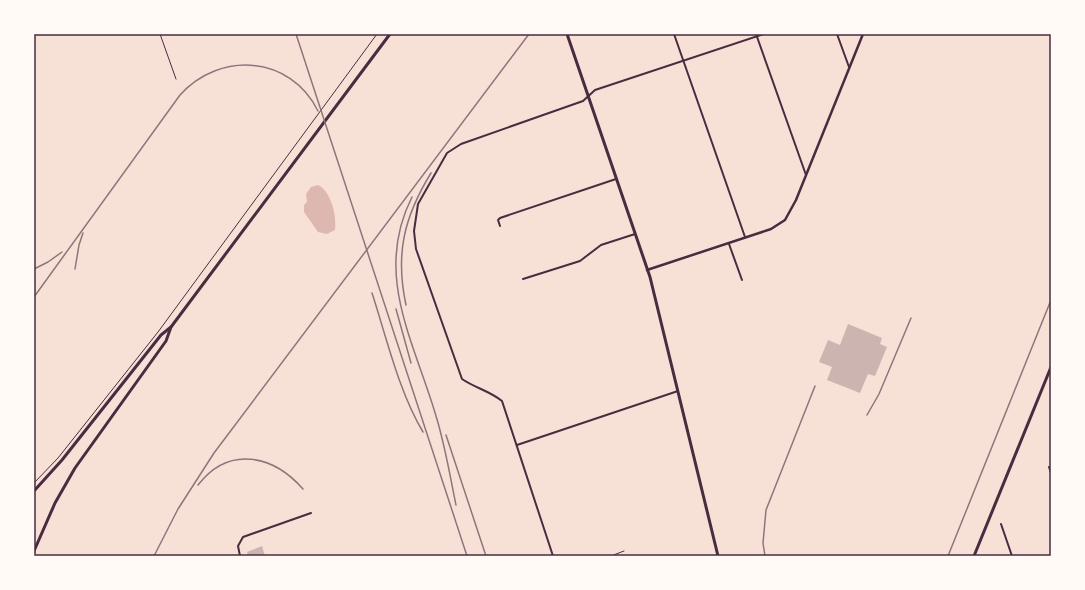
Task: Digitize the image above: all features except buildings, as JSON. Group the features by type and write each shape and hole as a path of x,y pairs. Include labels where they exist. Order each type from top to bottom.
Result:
{"main road":[{"path":"34,551 55,503 75,468 166,341 171,328 312,141 390,34"},
{"path":"567,34 648,270 718,556"},
{"path":"34,491 62,460 161,335 171,328"},
{"path":"974,556 1051,366"}],"street":[{"path":"674,34 745,238"},
{"path":"553,556 502,401 494,394 472,386 462,379 416,249 414,231 418,204 446,153 461,144 583,101 595,90 684,62 756,35 764,34"},
{"path":"837,34 849,67"},
{"path":"648,270 771,229 785,220 793,208 863,34"},
{"path":"756,35 806,175"},
{"path":"500,226 498,220 500,218 616,179"},
{"path":"523,279 580,261 601,245 635,234"},
{"path":"729,244 742,280"},
{"path":"517,445 678,391"},
{"path":"1049,467 1051,473"},
{"path":"240,556 238,550 239,542 247,535 312,513"},
{"path":"1001,524 1012,556"}],"lane":[{"path":"160,34 176,79"},
{"path":"611,556 624,551"}],"path":[{"path":"34,483 58,458 158,332 302,134 377,34"}],"shaded area":[{"path":"318,185 323,188 330,198 334,211 335,230 327,234 318,232 304,212 304,205 307,202 306,194 311,187"}],"railway":[{"path":"296,34 467,556"},
{"path":"154,556 178,509 214,453 529,34"},
{"path":"34,297 180,95 196,81 214,71 234,66 254,66 273,70 290,79 306,92 318,111"},
{"path":"406,305 401,269 404,236 414,205 431,173"},
{"path":"412,197 401,225 396,253 397,280 401,307 408,334 439,427 456,505"},
{"path":"75,269 79,245 83,233"},
{"path":"34,269 48,262 62,252"},
{"path":"372,293 400,383 423,432"},
{"path":"948,556 1051,300"},
{"path":"396,309 411,363"},
{"path":"867,415 879,394 911,318"},
{"path":"765,556 763,543 766,510 815,386"},
{"path":"446,435 486,556"},
{"path":"198,485 210,472 223,464 237,460 251,459 265,462 278,468 291,477 303,489"}]}
